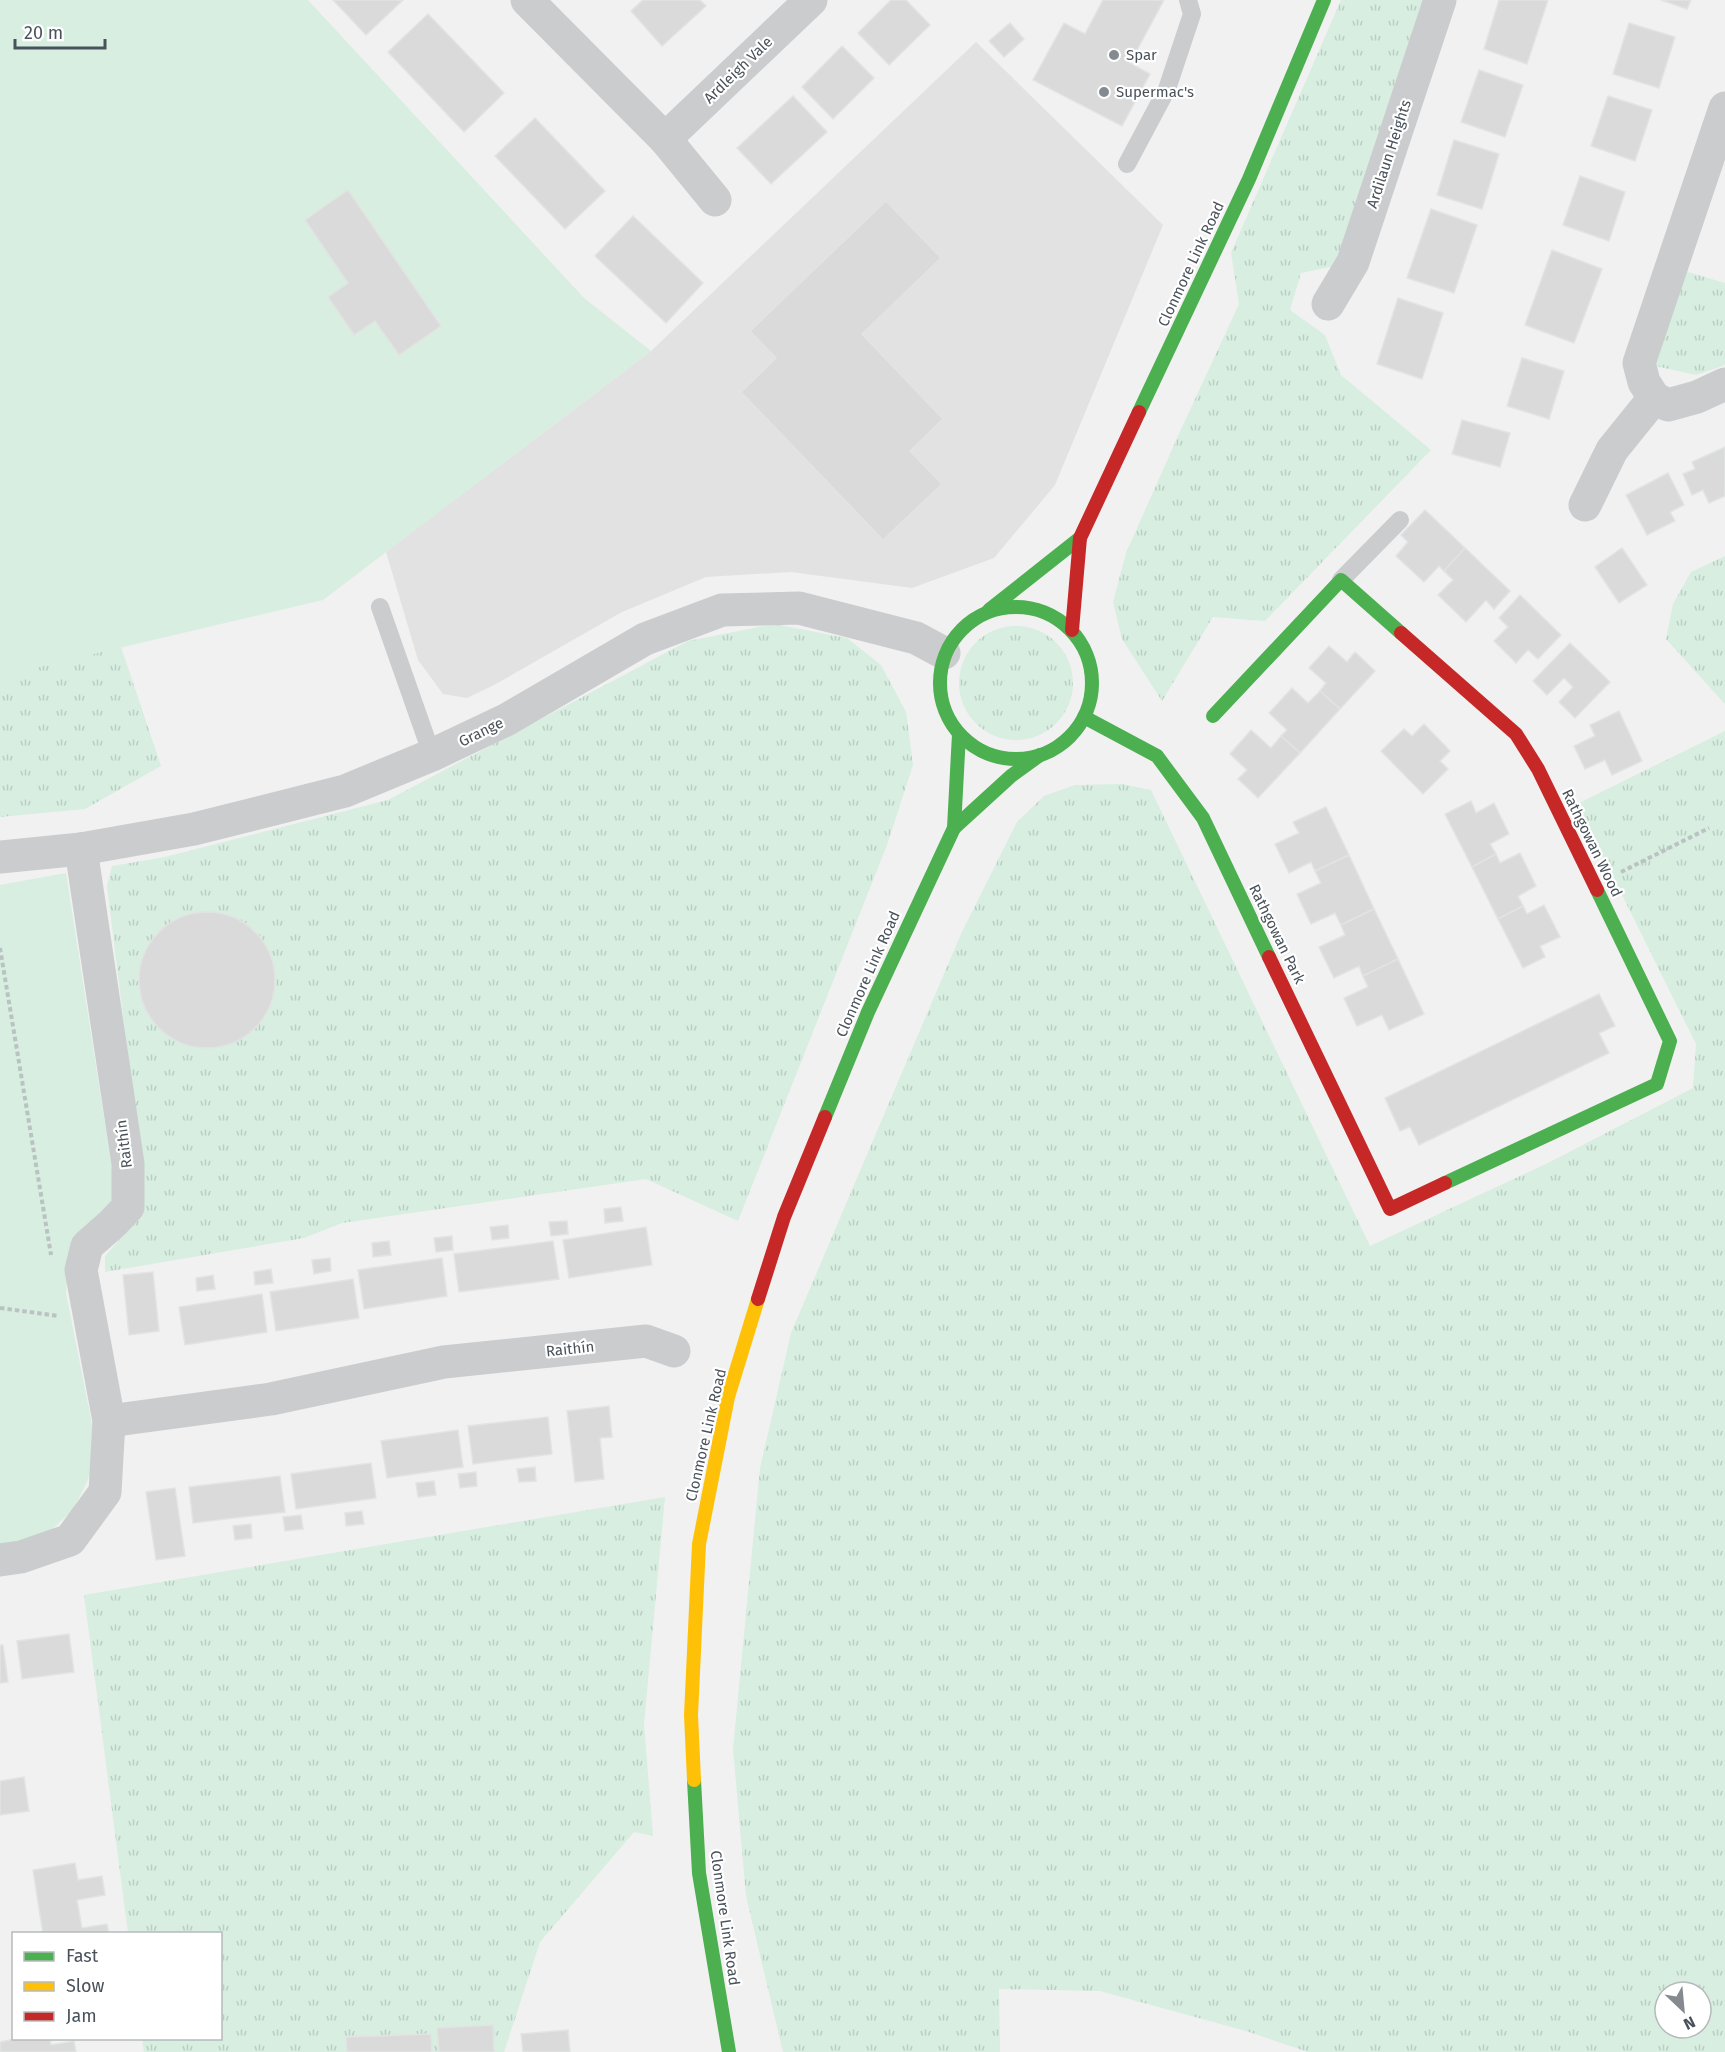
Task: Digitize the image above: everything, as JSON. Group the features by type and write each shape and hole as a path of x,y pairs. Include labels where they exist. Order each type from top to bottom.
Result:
{"main road":[{"name":"Clonmore Link Road","path":"1072,630 1080,538 1249,179 1324,0"},
{"name":"Clonmore Link Road","path":"989,610 1080,538"},
{"path":"1213,716 1341,580"},
{"name":"Rathgowan Wood","path":"1341,580 1516,734 1538,769 1670,1041 1657,1084 1390,1209"},
{"path":"1011,606 1034,608 1055,617 1072,630 1085,650 1092,672 1091,695 1084,717 1073,733 1058,747 1040,755 1018,759 996,757 976,748 959,734 946,717 940,696 939,674 944,653 956,635 971,620 989,610 1011,606"},
{"name":"Rathgowan Park","path":"1084,717 1157,756 1203,818 1390,1209"},
{"name":"Clonmore Link Road","path":"729,2052 699,1873 691,1715 699,1544 728,1397 784,1217 868,1012 954,828 959,734"},
{"name":"Clonmore Link Road","path":"954,828 1011,776 1040,755"}],"street":[{"path":"527,0 666,139 716,200"},
{"name":"Ardleigh Vale","path":"666,139 811,0"},
{"name":"Ardilaun Heights","path":"1328,304 1353,262 1440,0"},
{"path":"1725,108 1640,363 1644,382 1654,398 1668,405 1697,397 1725,384"},
{"path":"1585,505 1612,450 1654,398"},
{"name":"Grange","path":"0,857 81,849 194,829 345,791 432,755 506,720 645,639 722,610 800,608 916,638 944,653"},
{"name":"Raithín","path":"81,849 128,1164 128,1207 114,1223 87,1246 81,1270"},
{"path":"0,1560 21,1557 70,1540 105,1492 110,1421 81,1270"},
{"name":"Raithín","path":"110,1421 271,1399 444,1362 646,1341 674,1351"}],"lane":[{"path":"1127,165 1167,89 1192,14 1188,0"},
{"path":"1341,580 1400,520"},
{"path":"380,607 432,755"}],"path":[{"path":"1594,885 1709,828"},
{"path":"0,948 53,1267 81,1270"},
{"path":"0,1308 90,1321"}],"shaded area":[{"path":"976,42 1163,225 1055,485 994,558 912,588 791,572 706,577 622,612 467,698 443,694 418,660 386,552 651,351"}],"green space":[{"path":"0,0 308,0 584,298 651,351 323,600 0,676"},
{"path":"1341,0 1427,0 1335,266 1301,273 1290,310 1325,335 1341,375 1431,450 1265,621 1213,617 1162,701 1122,639 1113,602 1126,553 1239,304 1231,253"},
{"path":"1681,270 1725,283 1725,365 1696,375 1651,365"},
{"path":"1725,556 1725,704 1666,639 1673,604 1691,572"},
{"path":"774,624 847,638 881,665 906,712 913,765 887,845 738,1221 646,1179 342,1223 304,1238 105,1272 105,1256 139,1217 144,1186 107,886 112,866 165,857 388,800 688,641"},
{"path":"1016,626 1038,631 1056,643 1068,661 1073,683 1068,705 1056,723 1038,735 1016,740 994,735 976,723 964,705 959,683 964,661 976,643 994,631"},
{"path":"121,647 161,766 85,809 0,817 0,676"},
{"path":"1725,731 1725,2052 1308,2052 1246,2031 1100,1991 999,1989 1000,2052 783,2052 746,1896 733,1749 760,1468 791,1333 961,934 1017,822 1044,796 1075,785 1122,784 1151,790 1370,1246 1548,1163 1693,1088 1696,1044 1577,804"},
{"path":"66,873 116,1195 69,1256 66,1293 95,1440 92,1467 73,1510 47,1534 0,1548 0,885"},
{"path":"665,1497 644,1724 653,1836 634,1832 540,1942 504,2052 144,2052 142,2040 222,2040 222,1932 128,1932 84,1595"}],"building":[{"path":"333,0 403,0 366,35"},
{"path":"643,0 700,0 706,6 662,46 631,11"},
{"path":"891,0 906,0 930,25 889,65 858,33"},
{"path":"1103,0 1164,0 1130,63 1150,74 1122,126 1033,80 1064,23 1085,34"},
{"path":"1499,0 1548,0 1527,64 1484,49"},
{"path":"1661,0 1691,0 1687,9"},
{"path":"428,14 504,93 464,132 388,52"},
{"path":"1010,23 1024,39 1004,57 989,41"},
{"path":"1629,23 1675,37 1659,88 1613,74"},
{"path":"842,46 874,78 833,119 802,87"},
{"path":"1479,70 1523,85 1505,137 1461,122"},
{"path":"793,96 827,132 771,184 737,148"},
{"path":"1608,96 1652,110 1635,161 1591,146"},
{"path":"535,118 605,191 565,229 495,156"},
{"path":"1454,140 1499,154 1482,209 1437,195"},
{"path":"1580,176 1625,192 1609,241 1563,225"},
{"path":"348,190 441,326 399,355 375,321 354,335 328,297 348,283 305,220"},
{"path":"886,201 941,258 862,334 943,419 910,451 942,484 883,540 741,392 776,358 750,331"},
{"path":"1431,209 1477,225 1454,293 1407,278"},
{"path":"633,216 703,283 666,323 595,256"},
{"path":"1552,250 1602,269 1574,343 1525,325"},
{"path":"1398,298 1443,313 1422,379 1377,364"},
{"path":"1522,358 1564,371 1549,419 1507,406"},
{"path":"1462,420 1510,433 1500,467 1452,454"},
{"path":"1725,447 1725,496 1709,503 1703,490 1692,495 1683,474 1695,469 1692,462"},
{"path":"1668,473 1684,505 1670,512 1675,521 1647,535 1626,495"},
{"path":"1425,510 1465,548 1444,571 1439,566 1424,582 1396,556 1408,542 1401,535"},
{"path":"1465,548 1510,591 1494,609 1486,600 1466,622 1438,595 1453,580 1444,571"},
{"path":"1622,548 1647,585 1619,603 1595,567"},
{"path":"1520,595 1561,635 1538,659 1528,650 1516,663 1494,641 1508,627 1499,618"},
{"path":"1570,643 1610,682 1575,718 1559,702 1573,687 1564,678 1547,695 1533,681"},
{"path":"1329,646 1347,662 1355,652 1375,671 1340,709 1320,691 1326,683 1309,668"},
{"path":"1292,688 1308,703 1320,691 1340,709 1300,753 1281,736 1287,730 1269,713"},
{"path":"1619,711 1642,761 1612,775 1605,760 1585,769 1574,746 1595,736 1590,725"},
{"path":"1424,724 1450,751 1440,761 1448,769 1423,794 1381,751 1404,729 1412,736"},
{"path":"1251,730 1271,748 1281,736 1300,753 1258,798 1238,779 1247,770 1230,754"},
{"path":"1471,801 1476,813 1494,803 1509,834 1490,844 1496,854 1472,867 1445,814"},
{"path":"1326,807 1349,855 1315,871 1311,862 1289,873 1275,844 1299,833 1293,822"},
{"path":"1520,853 1536,886 1518,896 1523,906 1498,919 1472,867 1496,854 1500,863"},
{"path":"1349,855 1374,909 1341,925 1335,913 1311,924 1297,894 1321,883 1315,871"},
{"path":"1544,905 1560,937 1540,946 1545,957 1523,968 1498,919 1523,906 1527,914"},
{"path":"1374,909 1398,959 1363,976 1359,966 1334,978 1319,947 1345,935 1341,925"},
{"path":"207,912 233,917 255,932 270,954 275,980 270,1006 255,1028 233,1043 207,1048 181,1043 159,1028 144,1006 139,980 144,954 159,932 181,917"},
{"path":"1398,959 1424,1014 1389,1030 1382,1015 1357,1026 1344,998 1368,987 1363,976"},
{"path":"1599,994 1615,1026 1599,1033 1609,1053 1419,1145 1410,1127 1400,1131 1385,1098"},
{"path":"621,1207 623,1221 605,1223 604,1209"},
{"path":"567,1221 568,1234 551,1236 549,1222"},
{"path":"508,1225 509,1238 492,1240 490,1227"},
{"path":"646,1227 652,1265 569,1278 563,1240"},
{"path":"452,1236 453,1250 436,1252 434,1238"},
{"path":"389,1241 391,1255 373,1257 372,1243"},
{"path":"553,1241 559,1279 459,1292 454,1254"},
{"path":"330,1258 331,1271 314,1274 312,1260"},
{"path":"442,1258 447,1296 364,1309 358,1270"},
{"path":"271,1269 273,1283 255,1285 254,1272"},
{"path":"153,1272 159,1331 129,1335 123,1275"},
{"path":"213,1275 215,1289 197,1291 196,1278"},
{"path":"353,1279 359,1318 276,1331 270,1292"},
{"path":"262,1294 267,1332 185,1345 179,1307"},
{"path":"609,1406 612,1437 600,1438 604,1479 575,1482 567,1411"},
{"path":"548,1417 552,1454 473,1464 468,1426"},
{"path":"458,1430 463,1467 387,1478 381,1441"},
{"path":"371,1463 376,1498 296,1509 291,1474"},
{"path":"535,1467 536,1481 519,1482 517,1469"},
{"path":"476,1472 477,1486 460,1488 458,1474"},
{"path":"280,1476 285,1512 193,1523 189,1487"},
{"path":"434,1481 436,1495 418,1497 416,1483"},
{"path":"175,1488 185,1556 156,1560 146,1492"},
{"path":"362,1511 364,1524 346,1526 345,1513"},
{"path":"301,1515 303,1529 285,1531 283,1517"},
{"path":"251,1524 252,1538 235,1540 233,1526"},
{"path":"69,1634 74,1672 22,1679 17,1641"},
{"path":"0,1645 3,1645 8,1682 0,1683"},
{"path":"24,1777 29,1811 0,1815 0,1781"},
{"path":"75,1863 78,1880 102,1876 105,1895 77,1900 82,1928 107,1924 109,1932 43,1932 33,1870"},
{"path":"493,2025 494,2052 439,2052 437,2028"},
{"path":"568,2030 570,2052 523,2052 521,2034"},
{"path":"431,2034 432,2052 347,2052 346,2037"},
{"path":"12,2039 50,2040 51,2045 74,2041 76,2052 0,2052 0,2042"}],"traffic: fast":[{"path":"1139,412 1249,179 1324,0"},
{"path":"989,610 1080,538"},
{"path":"1213,716 1341,580 1401,633"},
{"path":"1016,607 1045,612 1070,629 1087,654 1092,683 1087,712 1070,737 1045,754 1016,759 987,754 962,737 945,712 940,683 945,654 962,629 987,612 1016,607"},
{"path":"1084,717 1157,756 1203,818 1269,957"},
{"path":"825,1117 868,1012 954,828 959,734"},
{"path":"954,828 1011,776 1040,755"},
{"path":"1445,1183 1657,1084 1670,1041 1597,890"},
{"path":"694,1780 699,1873 729,2052"}],"traffic: slow":[{"path":"694,1780 691,1715 699,1544 728,1397 758,1299"}],"traffic: jam":[{"path":"1072,630 1080,538 1139,412"},
{"path":"1401,633 1516,734 1538,769 1597,890"},
{"path":"1269,957 1390,1209 1445,1183"},
{"path":"758,1299 784,1217 825,1117"}],"place":[{"name":"Spar","path":"1114,55"},
{"name":"Supermac's","path":"1104,92"}]}
